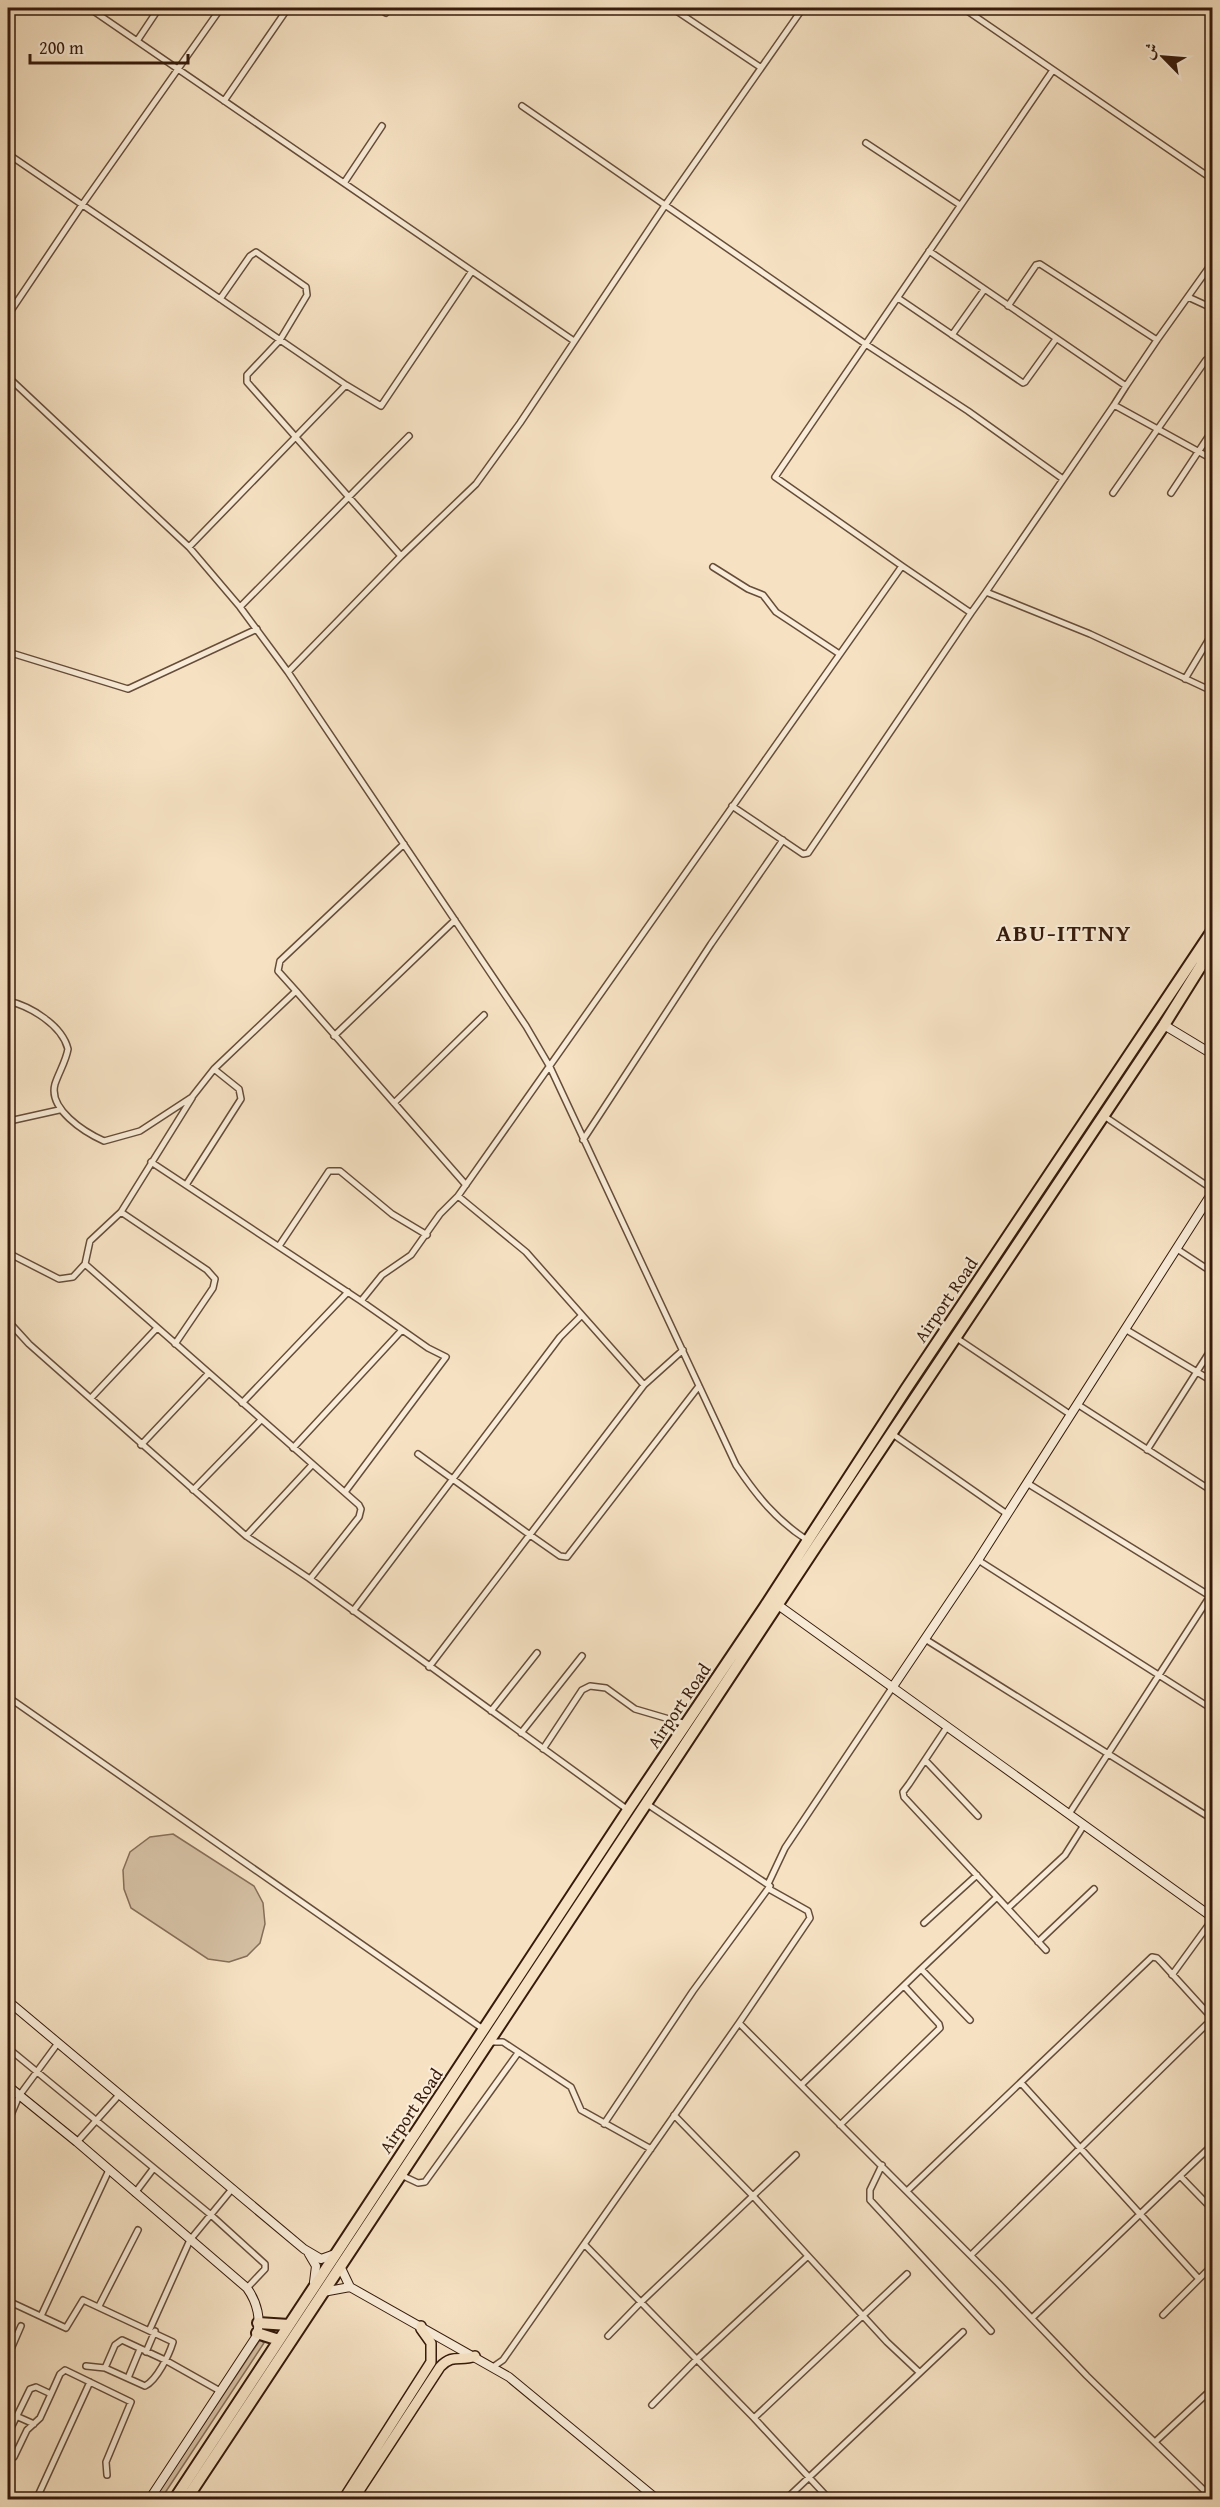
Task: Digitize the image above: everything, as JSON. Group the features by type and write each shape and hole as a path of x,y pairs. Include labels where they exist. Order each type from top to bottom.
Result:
{"highway":[{"name":"Airport Road","path":"174,2499 1212,931"},
{"name":"Airport Road","path":"186,2499 891,1433 1164,1025 1212,948"},
{"path":"258,2328 290,2325"},
{"path":"258,2328 279,2340"}],"main road":[{"path":"343,2499 431,2362 431,2343 421,2326"},
{"path":"353,2499 436,2371 443,2363 453,2358 475,2356"}],"street":[{"path":"91,8 574,341"},
{"path":"137,41 159,8"},
{"path":"8,315 82,205 221,8"},
{"path":"224,101 288,8"},
{"path":"378,8 386,13"},
{"path":"672,8 760,67"},
{"path":"288,672 401,556 476,484 802,8"},
{"path":"963,8 1212,179"},
{"path":"971,613 775,477 1053,70"},
{"path":"522,106 867,345 968,411 1063,479"},
{"path":"344,183 382,126"},
{"path":"866,143 960,205"},
{"path":"8,153 346,386 381,406 472,272"},
{"path":"929,251 1126,386"},
{"path":"220,299 250,256 259,253 308,289 306,297 280,340 247,375 247,382 401,556"},
{"path":"732,806 803,854 808,853 1157,340 1212,263"},
{"path":"1008,306 1035,266 1040,264 1157,340"},
{"path":"952,335 984,290"},
{"path":"1188,297 1212,308"},
{"path":"898,298 1023,383 1056,339"},
{"path":"1113,493 1206,360"},
{"path":"8,377 189,547 240,607 288,672 526,1026 549,1067 722,1437 745,1478 783,1524 807,1540"},
{"path":"189,547 346,386"},
{"path":"1114,405 1212,459"},
{"path":"1171,493 1212,431"},
{"path":"240,607 409,436"},
{"path":"361,1300 382,1275 411,1255 440,1214 458,1196 902,566"},
{"path":"713,567 748,589 759,592 776,612 838,654"},
{"path":"986,592 1090,633 1212,691"},
{"path":"8,652 128,689 257,629"},
{"path":"1185,679 1212,634"},
{"path":"583,1140 711,944 783,840"},
{"path":"404,844 280,961 278,970 466,1185"},
{"path":"334,1036 455,920"},
{"path":"14,1256 60,1279 73,1277 85,1264 90,1241 121,1212 192,1097 214,1069 296,991"},
{"path":"8,1001 37,1014 58,1030 67,1042 68,1053 54,1091 59,1110 100,1139 109,1140 140,1131 192,1097"},
{"path":"394,1103 484,1015"},
{"path":"1164,1025 1212,1054"},
{"path":"186,1185 241,1099 239,1089 214,1069"},
{"path":"8,1124 14,1120 59,1110"},
{"path":"604,2124 693,1991 769,1886 785,1848 978,1560 1212,1191 1103,1115"},
{"path":"151,1162 446,1358 345,1492"},
{"path":"279,1246 329,1171 335,1170 392,1214 427,1235"},
{"path":"458,1196 526,1252 644,1385"},
{"path":"121,1212 207,1270 214,1279 213,1288 175,1344"},
{"path":"1177,1249 1212,1272"},
{"path":"85,1264 358,1505 360,1513 310,1579"},
{"path":"242,1403 348,1292"},
{"path":"353,1611 560,1337 581,1316"},
{"path":"8,1321 29,1344 246,1536 310,1579 628,1810"},
{"path":"91,1398 156,1328"},
{"path":"1125,1329 1212,1381"},
{"path":"293,1448 402,1330"},
{"path":"955,1337 1071,1415"},
{"path":"1147,1450 1212,1348"},
{"path":"429,1667 644,1385 683,1350"},
{"path":"141,1445 208,1374"},
{"path":"418,1455 560,1556 567,1557 699,1386"},
{"path":"1077,1404 1212,1491"},
{"path":"193,1490 261,1420"},
{"path":"891,1433 1007,1514"},
{"path":"246,1536 312,1464"},
{"path":"1027,1483 1211,1598 1069,1814"},
{"path":"978,1560 1212,1709"},
{"path":"778,1605 1212,1918 1172,1975"},
{"path":"925,1639 1212,1819"},
{"path":"490,1711 537,1653"},
{"path":"521,1733 582,1656"},
{"path":"543,1749 582,1690 590,1686 606,1688 635,1709 686,1724"},
{"path":"8,1696 484,2030"},
{"path":"947,1727 903,1792 904,1797 1046,1950"},
{"path":"925,1760 978,1816"},
{"path":"493,2367 503,2360 585,2245 810,1918 808,1911 647,1804"},
{"path":"1008,1908 1065,1855 1084,1825"},
{"path":"924,1923 976,1875"},
{"path":"1038,1942 1094,1889"},
{"path":"802,2084 997,1897"},
{"path":"908,2191 1152,1958 1157,1958 1212,2019 970,2255"},
{"path":"921,1968 970,2019"},
{"path":"840,2125 940,2028 939,2024 904,1986"},
{"path":"8,2001 304,2249 321,2259 337,2253"},
{"path":"739,2023 908,2191 1087,2376 1212,2498"},
{"path":"500,2026 503,2042"},
{"path":"489,2042 503,2042 571,2087 581,2110 651,2149"},
{"path":"8,2122 19,2096 58,2043"},
{"path":"8,2048 211,2215 266,2265 266,2270 247,2288"},
{"path":"401,2175 418,2183 425,2182 518,2053"},
{"path":"1022,2084 1200,2279"},
{"path":"8,2086 247,2288 253,2297 258,2328 220,2391 149,2499"},
{"path":"77,2142 119,2095"},
{"path":"674,2115 753,2196 887,2342 919,2372"},
{"path":"1032,2318 1212,2145"},
{"path":"608,2336 796,2155"},
{"path":"882,2165 870,2190 870,2200 991,2331"},
{"path":"135,2193 153,2169"},
{"path":"41,2316 109,2170"},
{"path":"1180,2176 1212,2209"},
{"path":"146,2352 152,2330 190,2240 232,2189"},
{"path":"99,2306 138,2230"},
{"path":"585,2245 698,2359 830,2499"},
{"path":"304,2249 313,2260 317,2270 307,2298"},
{"path":"652,2405 808,2256"},
{"path":"340,2266 350,2287 502,2372 658,2499"},
{"path":"1163,2314 1212,2266"},
{"path":"754,2418 907,2274"},
{"path":"323,2292 350,2287"},
{"path":"8,2301 67,2328 82,2300 174,2342 165,2360 145,2386 105,2368 86,2366"},
{"path":"8,2356 21,2326"},
{"path":"785,2499 963,2332"},
{"path":"105,2368 118,2341 122,2340 165,2360 220,2391"},
{"path":"128,2378 140,2349"},
{"path":"502,2372 503,2360"},
{"path":"8,2457 14,2457 27,2430 40,2418 63,2371 128,2399 132,2404 106,2462 107,2475"},
{"path":"36,2499 90,2382"},
{"path":"8,2434 32,2388 51,2394"},
{"path":"1156,2441 1212,2389"},
{"path":"16,2416 34,2424"}],"shaded area":[{"path":"173,1834 254,1886 263,1903 265,1924 260,1943 247,1956 229,1962 208,1959 131,1908 124,1889 123,1870 130,1852 150,1837"},
{"path":"260,2340 264,2343 161,2499 153,2500"}],"district":[{"name":"ABU-ITTNY","path":"1064,933"}]}
